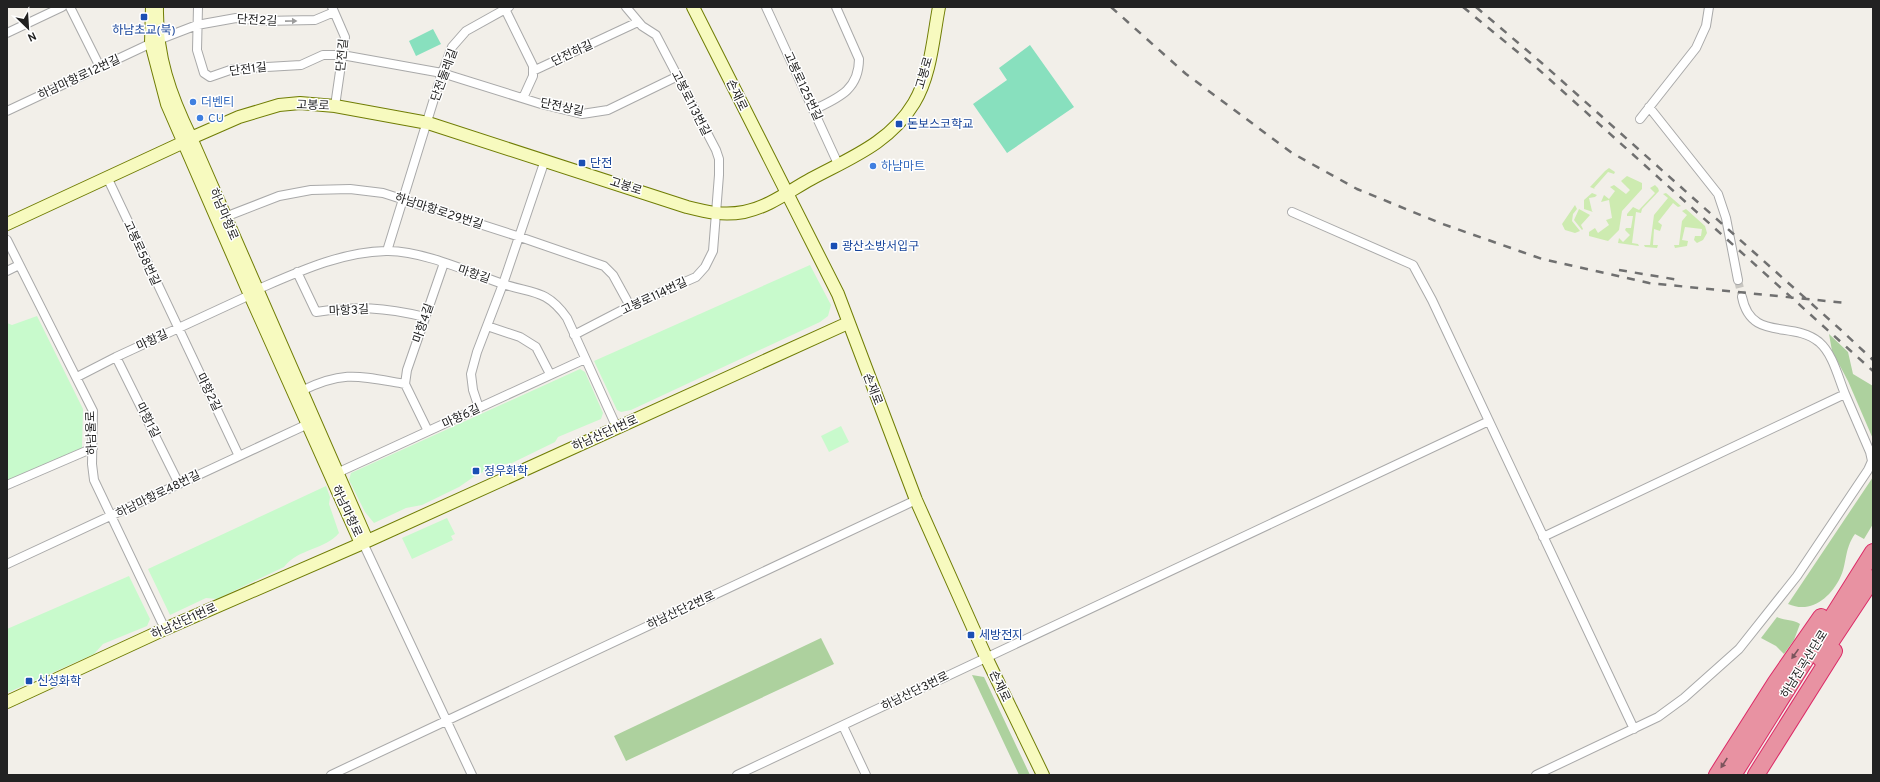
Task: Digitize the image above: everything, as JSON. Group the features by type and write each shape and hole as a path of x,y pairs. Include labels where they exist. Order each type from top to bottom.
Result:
{"highway":[{"name":"하남진곡산단로","path":"1745,775 1864,579 1873,552"},
{"name":"하남진곡산단로","path":"1733,775 1864,579"},
{"path":"1717,775 1776,682 1833,600 1864,579"},
{"path":"1756,775 1864,603 1864,579"}],"street":[{"path":"7,33 62,7"},
{"path":"70,7 100,67"},
{"name":"하남마항로","path":"152,7 154,42 163,92 187,140 225,217 253,293 301,391 365,536 363,543 359,540 308,424 187,140"},
{"name":"하남마항로","path":"154,42 157,7"},
{"path":"197,25 198,7"},
{"name":"고봉로113번길","path":"626,7 638,22 656,35 719,159 716,214"},
{"name":"손재로","path":"693,7 786,194 838,294 916,500 986,657 1043,775"},
{"name":"고봉로125번길","path":"766,7 839,166"},
{"path":"813,110 843,95 855,80 859,68 860,59 836,7"},
{"name":"고봉로","path":"7,224 239,117 279,105 300,104 335,106 428,123 687,207 716,214 731,214 760,208 812,178 839,166 868,150 897,127 914,103 921,90 927,70 939,7"},
{"path":"1640,119 1696,48 1706,26 1709,7"},
{"path":"507,8 533,66 533,76 523,98"},
{"name":"단전둘레길","path":"387,251 428,123 442,73 452,47 466,31 507,8"},
{"name":"단전2길","path":"154,42 197,25 236,18 263,21 315,20 333,10"},
{"name":"단전길","path":"333,10 345,38 335,106"},
{"name":"단전하길","path":"533,71 638,22"},
{"name":"단전1길","path":"197,25 197,50 204,73 210,77 233,69 301,66 323,55 342,55"},
{"name":"하남마항로12번길","path":"8,108 154,42"},
{"name":"단전상길","path":"342,55 442,73 523,98 582,114 608,110 678,76"},
{"path":"1649,107 1718,194 1726,218 1738,280"},
{"path":"479,408 473,390 471,374 477,352 520,237 545,160"},
{"name":"고봉로58번길","path":"107,178 178,328"},
{"name":"하남마항로29번길","path":"225,217 279,196 311,190 350,189 383,193 404,198 604,266 613,275 630,306"},
{"path":"1292,212 1413,265 1432,300 1634,729"},
{"name":"고봉로114번길","path":"574,335 630,306 696,276 705,267 713,251 716,214"},
{"name":"하남울로","path":"7,240 93,411 92,464 94,480 164,629"},
{"name":"마항길","path":"77,377 116,357 297,272 332,260 387,251 421,256 503,284 544,295 558,306 567,318 617,428"},
{"name":"마항4길","path":"405,384 407,370 424,317 444,263"},
{"path":"7,271 19,265"},
{"name":"마항3길","path":"297,272 316,312 369,308 393,310 424,317"},
{"path":"1536,775 1658,717 1684,698 1739,649 1797,576 1868,470 1872,461 1870,452 1829,354 1819,342 1810,336 1799,332 1765,327 1758,324 1744,308 1742,297"},
{"name":"하남산단1번로","path":"7,702 164,629 363,543 848,323"},
{"path":"487,326 520,337 536,347 550,374"},
{"name":"마항2길","path":"178,328 239,456"},
{"name":"마항1길","path":"116,357 179,484"},
{"name":"마항6길","path":"337,473 585,359"},
{"path":"301,391 322,381 339,376 353,375 405,384 428,431"},
{"path":"1543,538 1845,394"},
{"name":"하남산단3번로","path":"737,775 1489,421"},
{"name":"하남마항로48번길","path":"7,564 308,424"},
{"path":"7,485 93,448"},
{"name":"하남산단2번로","path":"331,775 916,500"},
{"path":"363,543 472,775"},
{"path":"843,726 866,775"}],"green space":[{"path":"433,29 441,44 416,56 409,41"},
{"path":"1030,45 1074,107 1007,153 973,104 1007,80 999,68"},
{"path":"1609,168 1615,172 1614,174 1608,172 1594,188 1595,189 1590,187 1605,171"},
{"path":"1627,176 1642,183 1642,189 1622,211 1619,230 1608,241 1589,236 1589,232 1595,228 1598,233 1609,225 1606,220 1612,218 1609,200 1601,202 1604,195 1609,199 1615,191 1610,187 1614,185 1626,194 1630,190 1621,181"},
{"path":"1655,185 1659,191 1642,209 1641,213 1636,212 1632,243 1638,244 1639,246 1618,243 1619,238 1623,242 1630,235 1625,230 1626,228 1631,228 1633,216 1627,216 1627,214 1633,207 1639,210 1655,193 1650,188"},
{"path":"1592,193 1597,195 1589,198 1593,212 1584,209 1584,200"},
{"path":"1666,193 1681,206 1678,207 1673,203 1658,222 1662,225 1660,231 1654,229 1653,245 1658,245 1657,248 1645,247 1644,245 1650,245 1654,215 1668,198 1663,194"},
{"path":"1575,205 1577,209 1573,214 1572,221 1580,231 1575,233 1565,230 1562,224"},
{"path":"1579,209 1590,215 1581,225 1582,230 1574,220"},
{"path":"1686,209 1705,226 1707,233 1703,240 1697,243 1694,240 1695,236 1701,236 1702,229 1685,227 1682,240 1688,241 1687,246 1675,248 1674,245 1679,245 1682,221 1687,215 1682,211"},
{"path":"810,265 831,305 828,316 820,322 631,410 621,412 617,410 594,361"},
{"path":"37,316 83,409 82,449 7,482 7,323 12,325"},
{"path":"1829,334 1848,352 1853,374 1873,386 1873,439 1848,381 1832,351"},
{"path":"580,369 585,372 603,413 601,419 558,437 555,442 512,463 495,466 475,476 459,487 422,505 406,508 374,523 365,512 349,480 351,473"},
{"path":"841,426 849,442 829,452 821,436"},
{"path":"1873,477 1873,524 1864,539 1855,534 1851,540 1847,551 1844,568 1836,585 1825,598 1812,605 1796,607 1788,604"},
{"path":"326,486 330,497 329,504 339,533 333,539 297,556 284,567 217,599 206,598 170,615 148,569"},
{"path":"447,518 455,534 451,536 453,540 412,559 402,538"},
{"path":"129,576 150,619 147,626 103,644 94,654 7,693 7,629"},
{"path":"1777,617 1795,621 1800,624 1794,640 1784,654 1776,646 1761,638"},
{"path":"821,638 834,664 626,761 614,736"},
{"path":"972,675 984,677 1030,775 1019,775"}],"tunnel":[{"path":"1738,280 1742,297"}],"railway":[{"path":"1111,7 1186,74 1292,153 1357,189 1440,223 1542,259 1649,283 1846,303"},
{"path":"1463,7 1537,68 1873,371"},
{"path":"1476,7 1543,64 1873,360"},
{"path":"1619,270 1679,280"}],"place":[{"name":"하남초교(북)","path":"144,17"},
{"name":"더벤티","path":"193,102"},
{"name":"CU","path":"200,118"},
{"name":"돈보스코학교","path":"899,124"},
{"name":"단전","path":"582,163"},
{"name":"하남마트","path":"873,166"},
{"name":"광산소방서입구","path":"834,246"},
{"name":"정우화학","path":"476,471"},
{"name":"세방전지","path":"971,635"},
{"name":"신성화학","path":"29,681"}]}
